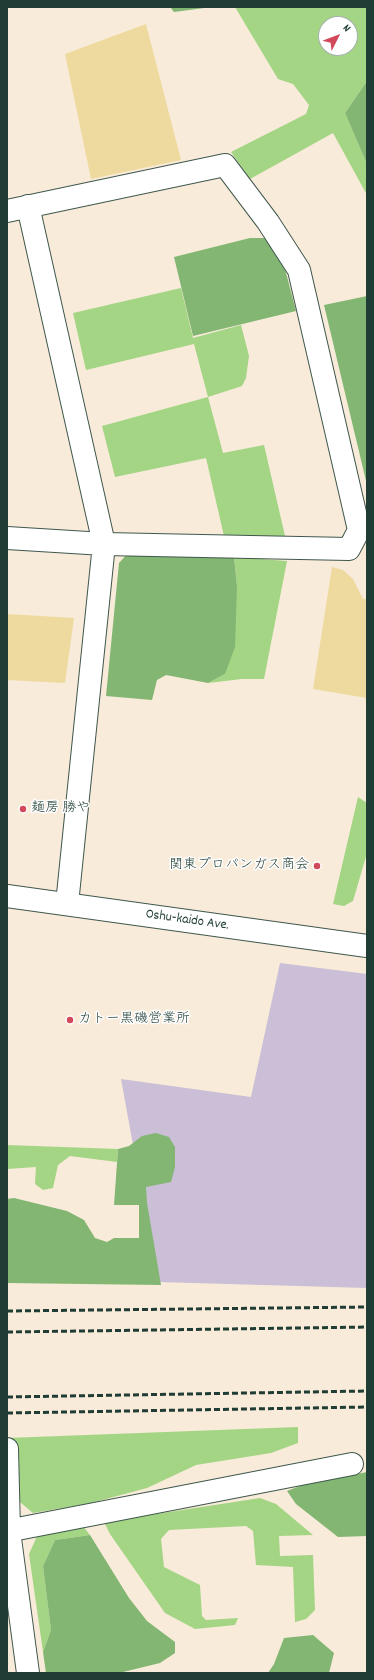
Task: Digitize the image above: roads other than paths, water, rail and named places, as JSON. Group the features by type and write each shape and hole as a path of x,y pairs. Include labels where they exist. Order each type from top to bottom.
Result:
{"street":[{"path":"7,538 104,544 348,549 359,530 299,270 268,222 224,165 12,207 104,544 68,904"},
{"name":"Oshu-kaido Ave.","path":"7,896 367,946"},
{"path":"7,1449 8,1531 28,1673"},
{"path":"8,1531 352,1464"}],"railway":[{"path":"7,1311 367,1307"},
{"path":"7,1332 367,1327"},
{"path":"7,1397 367,1391"},
{"path":"7,1413 367,1407"}],"place":[{"name":"麺房 勝や","path":"23,809"},
{"name":"関東プロパンガス商会","path":"317,866"},
{"name":"カトー黒磯営業所","path":"70,1020"}]}
